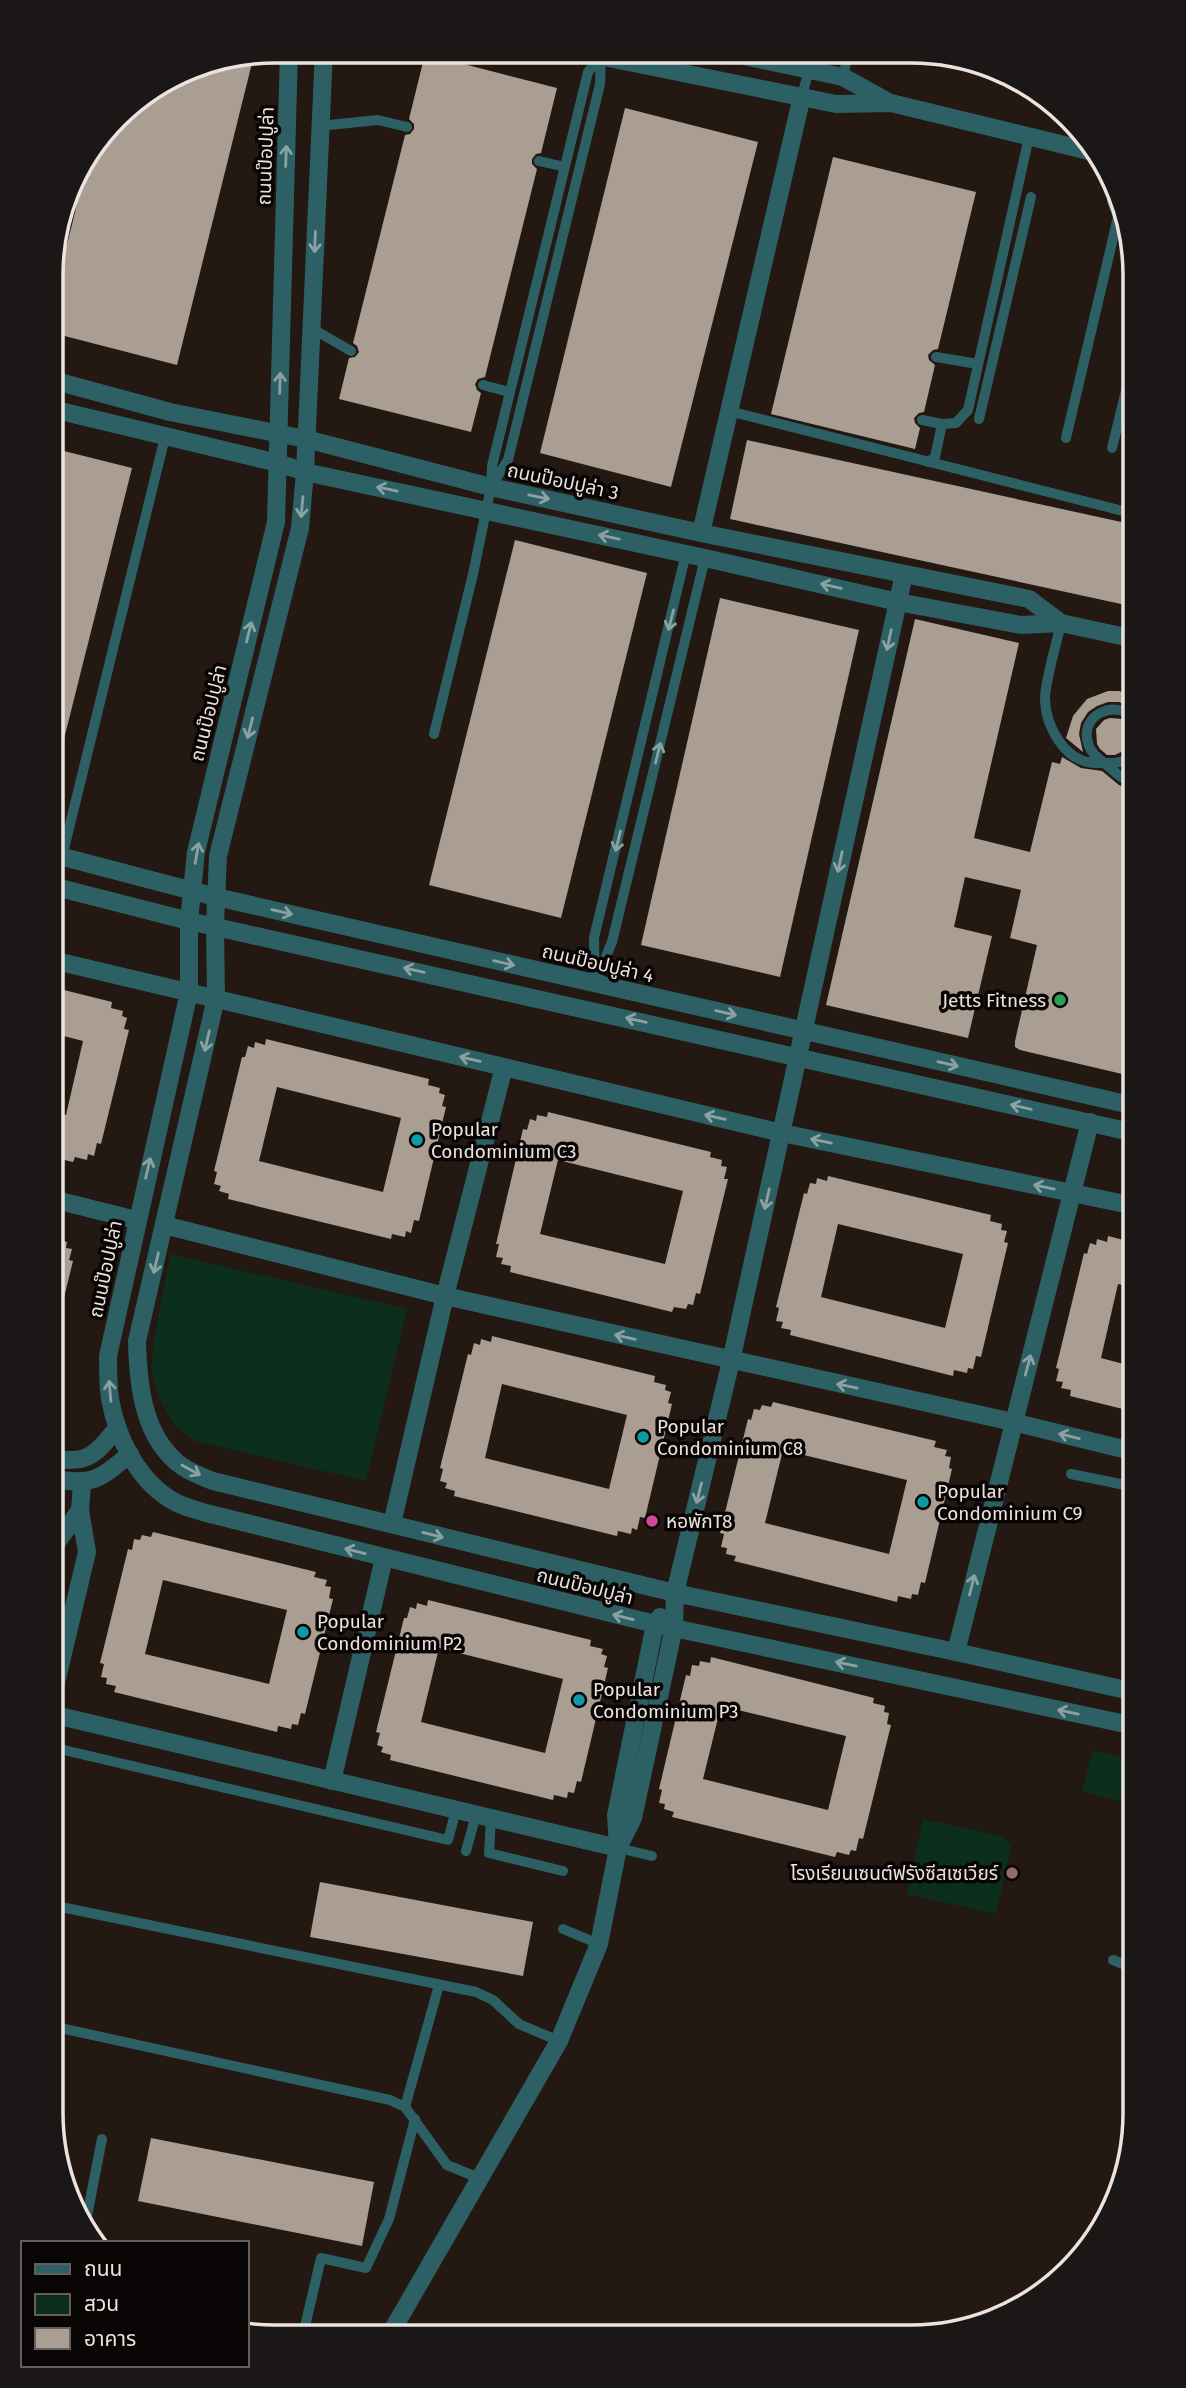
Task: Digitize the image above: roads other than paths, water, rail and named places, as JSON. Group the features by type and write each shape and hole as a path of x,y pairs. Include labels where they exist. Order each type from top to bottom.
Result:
{"street":[{"name":"ถนนป๊อปปูล่า","path":"289,63 276,522 196,852 189,921 189,992 136,1220 108,1356 110,1397 117,1428 130,1454 146,1478 174,1502 206,1513 656,1625 1123,1723"},
{"name":"ถนนป๊อปปูล่า","path":"323,63 305,472 300,528 218,856 216,999 137,1341 138,1372 148,1421 168,1451 182,1466 213,1482 675,1593 1123,1689"},
{"path":"639,63 836,104 891,103"},
{"path":"815,63 891,103 1081,149"},
{"path":"701,533 802,96"},
{"name":"ถนนป๊อปปูล่า 3","path":"63,383 170,412 306,439 491,487 701,533 1029,599 1061,623"},
{"name":"ถนนป๊อปปูล่า 3","path":"63,412 278,463 305,472 686,553 898,602 1021,625 1061,623 1123,636"},
{"path":"165,437 170,412"},
{"path":"618,1848 633,1818 674,1627 675,1593 782,1133 904,574"},
{"name":"ถนนป๊อปปูล่า 4","path":"63,858 216,897 1123,1104"},
{"path":"63,889 189,921 1123,1130"},
{"path":"63,963 782,1133 1123,1203"},
{"path":"589,1009 595,984"},
{"path":"392,1524 445,1296 504,1067"},
{"path":"956,1652 1090,1122"},
{"path":"63,1202 136,1220"},
{"path":"164,1225 445,1296 1013,1422 1123,1449"},
{"path":"63,1461 86,1459 97,1453 117,1428"},
{"path":"63,1481 82,1483 103,1476 130,1454"},
{"path":"63,1653 87,1552 80,1510 82,1483"},
{"path":"63,1534 80,1510"},
{"path":"332,1781 384,1558"},
{"path":"395,2325 559,2040 599,1944 618,1848 616,1815 656,1625 675,1593"},
{"path":"63,1717 618,1848"}],"lane":[{"path":"434,734 472,574 509,393 592,63"},
{"path":"491,487 508,460 600,84 596,63"},
{"path":"802,96 810,63"},
{"path":"843,77 846,63"},
{"path":"319,126 378,120 407,127"},
{"path":"922,420 942,424 956,423 968,410 1029,137"},
{"path":"539,161 565,167"},
{"path":"979,419 1031,197"},
{"path":"1066,438 1116,224"},
{"path":"311,328 351,351"},
{"path":"936,358 978,364"},
{"path":"483,386 509,393"},
{"path":"1112,448 1123,403"},
{"path":"729,411 1123,511"},
{"path":"928,462 935,457 942,424"},
{"path":"63,833 165,437"},
{"path":"595,984 594,938 686,553"},
{"path":"595,984 612,942 705,558"},
{"path":"1061,623 1045,696 1051,729 1064,749 1085,763 1123,762"},
{"path":"1123,711 1105,710 1092,720 1087,737 1093,753 1123,778"},
{"path":"1071,1474 1123,1487"},
{"path":"63,1750 448,1840 456,1810"},
{"path":"466,1851 484,1817"},
{"path":"484,1817 489,1853 563,1871"},
{"path":"618,1848 652,1856"},
{"path":"63,1907 476,1992 493,2000 519,2024 559,2040"},
{"path":"563,1929 599,1944"},
{"path":"1113,1960 1123,1964"},
{"path":"405,2108 439,1985"},
{"path":"63,2029 390,2100 405,2108 415,2119 447,2165 479,2178"},
{"path":"305,2325 321,2258 366,2267 389,2219 415,2119"},
{"path":"88,2211 102,2139"}],"place":[{"name":"Jetts Fitness","path":"1060,1000"},
{"name":"Popular Condominium C3","path":"417,1140"},
{"name":"Popular Condominium C8","path":"643,1437"},
{"name":"Popular Condominium C9","path":"923,1502"},
{"name":"หอพักT8","path":"652,1521"},
{"name":"Popular Condominium P2","path":"303,1632"},
{"name":"Popular Condominium P3","path":"579,1700"},
{"name":"โรงเรียนเซนต์ฟรังซีสเซเวียร์","path":"1012,1873"}]}
